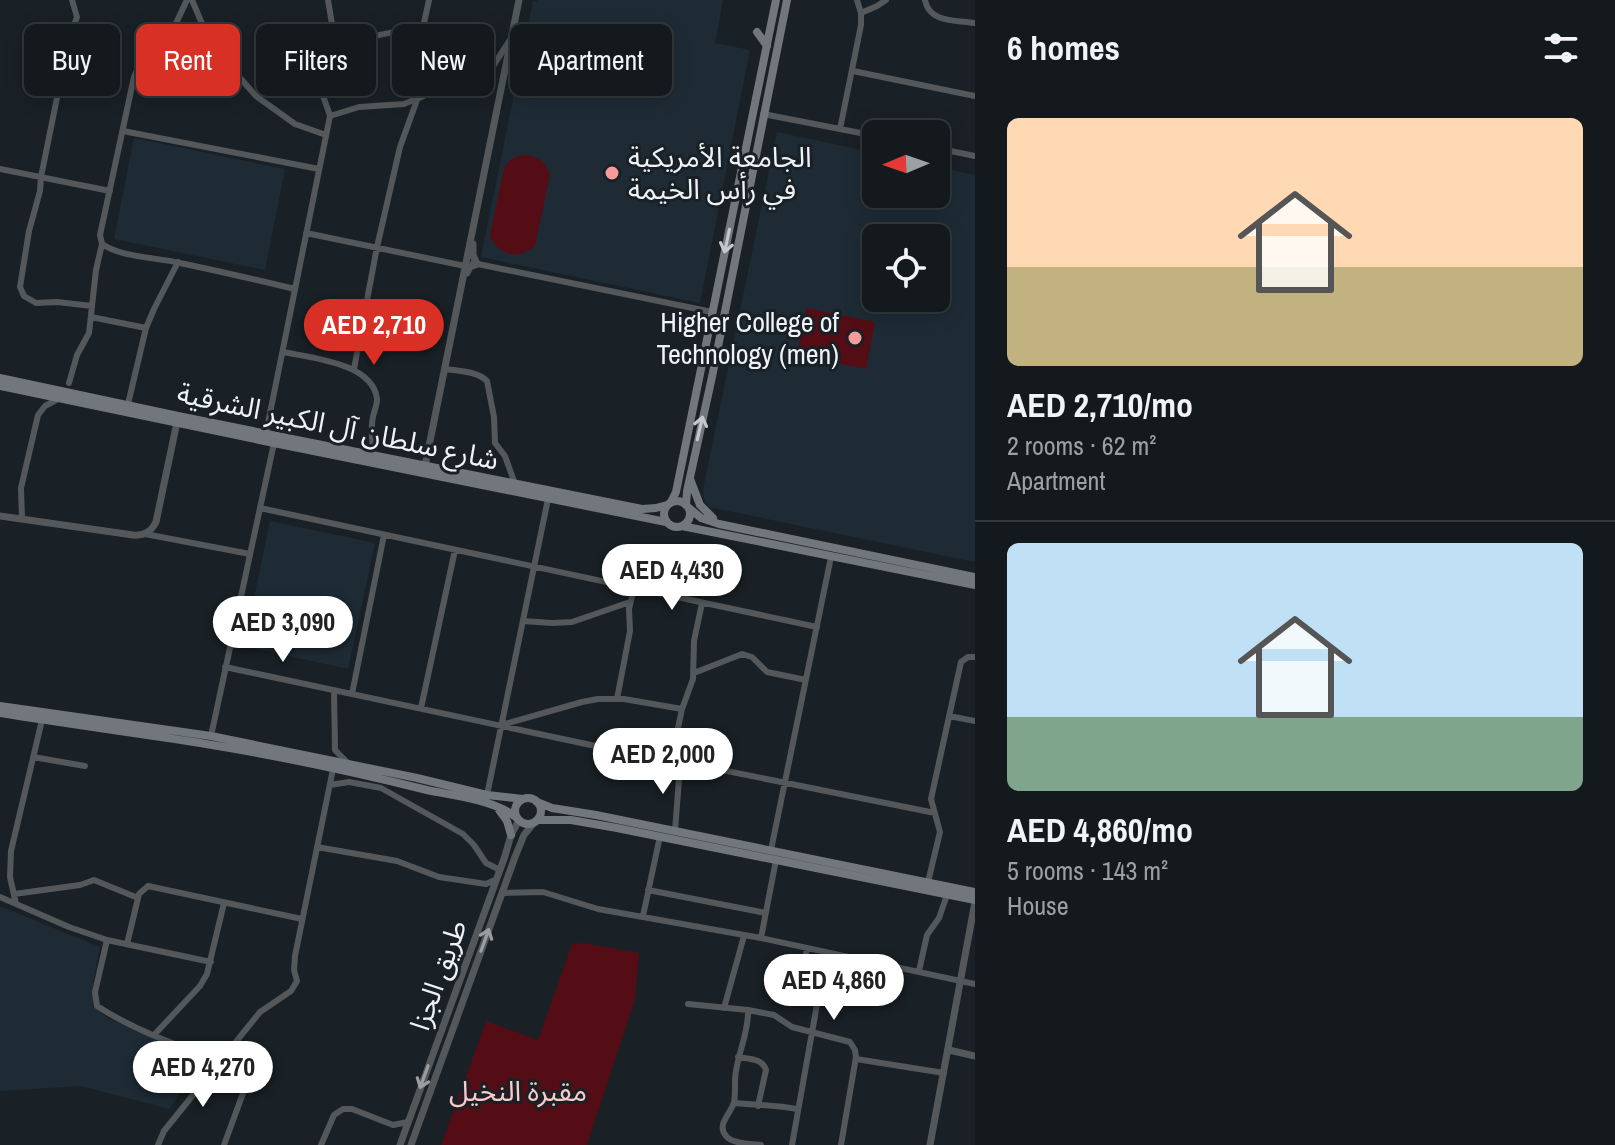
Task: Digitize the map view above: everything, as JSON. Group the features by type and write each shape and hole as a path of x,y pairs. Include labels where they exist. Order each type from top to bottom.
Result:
{"main road":[{"path":"776,0 676,492 664,513 666,522 673,527 682,526 975,585"},
{"path":"682,526 690,517 687,491 787,0"},
{"path":"757,32 767,46"},
{"name":"شارع سلطان آل الكبير الشرقية","path":"0,378 642,509 669,504"},
{"name":"شارع سلطان آل الكبير الشرقية","path":"0,386 666,522"},
{"path":"690,477 700,505 719,524"},
{"path":"669,504 679,501 701,518 719,524 975,577"},
{"path":"0,706 211,736 487,795 529,798 552,808 975,892"},
{"path":"0,713 209,744 333,769 497,806 525,824 571,820 975,901"},
{"path":"519,820 516,807 523,799"},
{"path":"535,822 541,810 537,802"},
{"path":"497,806 507,821 511,835"}],"street":[{"path":"72,0 77,17 69,38 20,287 24,296 36,303 92,306"},
{"path":"190,0 202,24"},
{"path":"177,24 190,0"},
{"path":"328,0 332,24"},
{"path":"424,24 429,0"},
{"path":"509,0 519,1 515,24"},
{"path":"840,129 861,25 857,0"},
{"path":"861,13 886,0"},
{"path":"925,0 927,10 936,17 975,23"},
{"path":"330,116 359,107 404,104 441,89 477,86 510,41"},
{"path":"425,466 510,48"},
{"path":"853,71 975,96"},
{"path":"69,383 77,355 89,333 102,244 100,235 136,72"},
{"path":"240,78 256,96 295,124 326,135"},
{"path":"266,433 330,116 324,96"},
{"path":"354,369 400,147 413,117 418,96"},
{"path":"763,114 862,133"},
{"path":"123,131 319,169"},
{"path":"950,151 975,156"},
{"path":"0,169 110,191"},
{"path":"474,222 472,252 477,264"},
{"path":"306,233 712,312"},
{"path":"102,244 120,251 295,289"},
{"path":"128,404 146,328 178,262"},
{"path":"460,292 469,268 477,264"},
{"path":"91,317 146,328"},
{"path":"283,352 343,365 354,369 369,383 377,398 372,419 373,455"},
{"path":"445,369 477,375 487,381 495,443 505,456 515,484"},
{"path":"22,519 21,488 38,415 45,406 61,398"},
{"path":"145,534 156,522 177,422"},
{"path":"211,736 274,443"},
{"path":"487,795 548,499"},
{"path":"260,508 817,627"},
{"path":"0,516 133,535 145,534 250,554"},
{"path":"352,694 384,535"},
{"path":"421,708 455,550"},
{"path":"771,850 831,557"},
{"path":"617,699 630,631 630,602 634,588"},
{"path":"523,621 572,622 630,602"},
{"path":"675,831 679,779 672,756 682,709 692,685 694,641 702,603"},
{"path":"694,673 742,654 752,657 767,672 806,680"},
{"path":"928,882 940,832 931,799 961,662 975,657"},
{"path":"225,667 619,751 648,750 687,763 935,813"},
{"path":"326,760 335,750 334,690"},
{"path":"502,725 582,702 617,699 682,709"},
{"path":"949,716 975,721"},
{"path":"16,904 10,868 11,851 42,720"},
{"path":"335,750 350,764"},
{"path":"33,757 85,766"},
{"path":"158,1145 164,1131 260,1012 291,991 297,981 293,964 333,769"},
{"path":"330,785 349,782 381,788 463,834 486,863 500,870"},
{"name":"طريق الجزا","path":"400,1145 519,820"},
{"name":"طريق الجزا","path":"411,1145 524,835 535,822"},
{"path":"643,916 660,836"},
{"path":"317,847 390,859 430,875 486,884 497,879"},
{"path":"761,938 776,860"},
{"path":"14,894 80,885 94,880 138,898"},
{"path":"486,884 492,893"},
{"path":"127,944 138,898 144,888 152,886 302,919"},
{"path":"648,890 766,913"},
{"path":"502,893 543,892 598,909 761,938 975,984"},
{"path":"919,971 927,935 939,918 947,895"},
{"path":"0,897 107,940 211,962"},
{"path":"930,1145 975,901"},
{"path":"154,1035 200,986 207,974 224,903"},
{"path":"724,1008 744,936"},
{"path":"107,940 95,992 97,1006 154,1035 240,1069 247,1078 224,1145"},
{"path":"792,1145 819,993 817,987 801,979 807,948"},
{"path":"452,1030 467,984 466,979 460,981"},
{"path":"688,1004 774,1015 792,1027 847,1040 855,1050 856,1059 841,1145"},
{"path":"748,1010 735,1076 734,1103 723,1128 724,1135 730,1140 761,1145"},
{"path":"949,1050 975,1056"},
{"path":"738,1057 764,1065 766,1070 758,1106"},
{"path":"856,1059 944,1073"},
{"path":"734,1103 771,1104 797,1109"},
{"path":"322,1144 334,1115 343,1109 352,1109 393,1125 408,1122"}],"shaded area":[{"name":"الجامعة الأمريكية في رأس الخيمة","path":"723,0 715,43 750,50 700,303 481,257 514,96 672,96 672,24 528,24 533,1"},
{"name":"Higher College of Technology (men)","path":"777,132 862,150 862,208 950,208 950,169 975,175 975,562 709,507 703,489"},
{"path":"134,138 285,169 265,270 114,239"},
{"path":"270,521 375,543 348,669 244,646"},
{"path":"0,906 100,947 93,982 93,1007 108,1018 203,1060 169,1109 81,1086 0,1091"}],"green space":[{"path":"527,155 542,161 550,175 535,246 529,251 509,254 493,242 490,235 505,165 515,157"},
{"path":"806,308 875,322 866,369 797,355"},
{"name":"مقبرة النخيل","path":"583,943 639,953 635,999 587,1145 441,1145 486,1021 538,1040 572,944"}],"place":[{"name":"الجامعة الأمريكية في رأس الخيمة","path":"612,173"},
{"name":"Higher College of Technology (men)","path":"855,338"}]}
